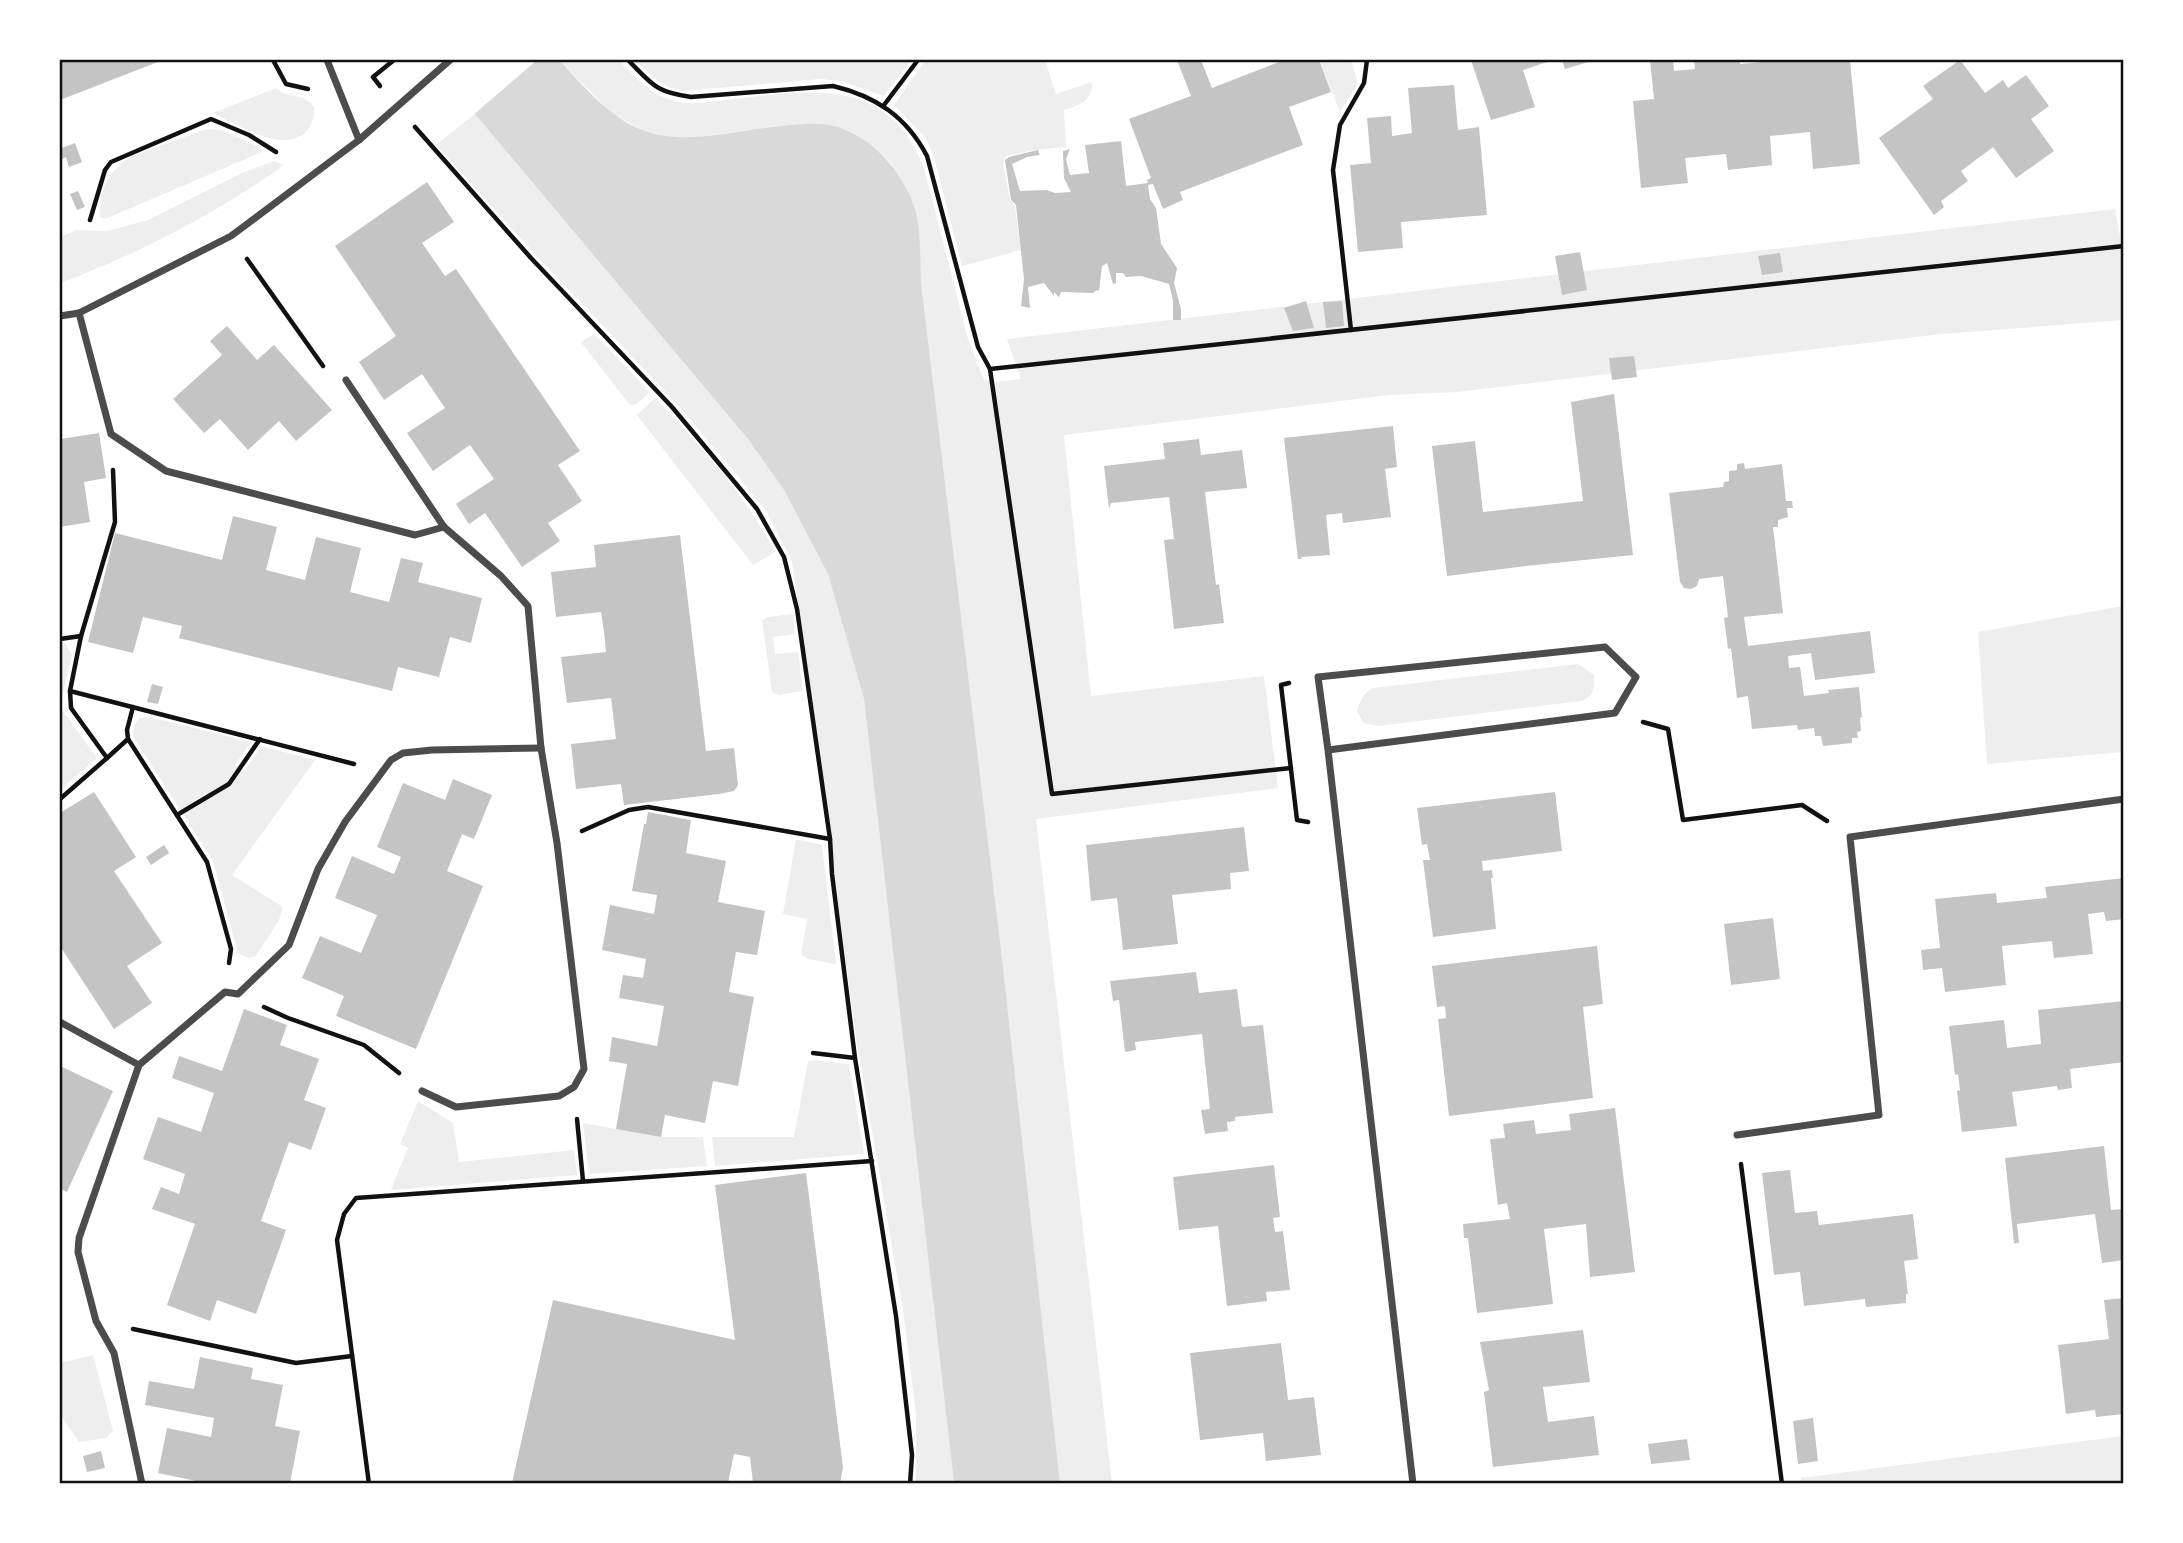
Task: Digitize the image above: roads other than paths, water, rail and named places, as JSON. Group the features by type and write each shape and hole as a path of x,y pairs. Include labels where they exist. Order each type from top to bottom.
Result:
{"street":[{"path":"327,60 359,140"},
{"path":"60,316 79,313 232,236 359,140 450,60"},
{"path":"79,313 111,434 166,471 415,535 444,527"},
{"path":"346,380 444,527 501,576 528,606 541,748 557,843 583,1069 574,1087 559,1096 456,1107 422,1091"},
{"path":"1328,750 1615,713 1636,677 1605,647 1318,677 1413,1483"},
{"path":"142,1483 114,1353 96,1321 78,1252 79,1238 139,1065 225,992 238,994 289,945 318,869 345,822 391,760 403,753 432,750 541,748"},
{"path":"1737,1135 1879,1115 1850,837 2123,799"},
{"path":"60,1023 139,1065"}]}
